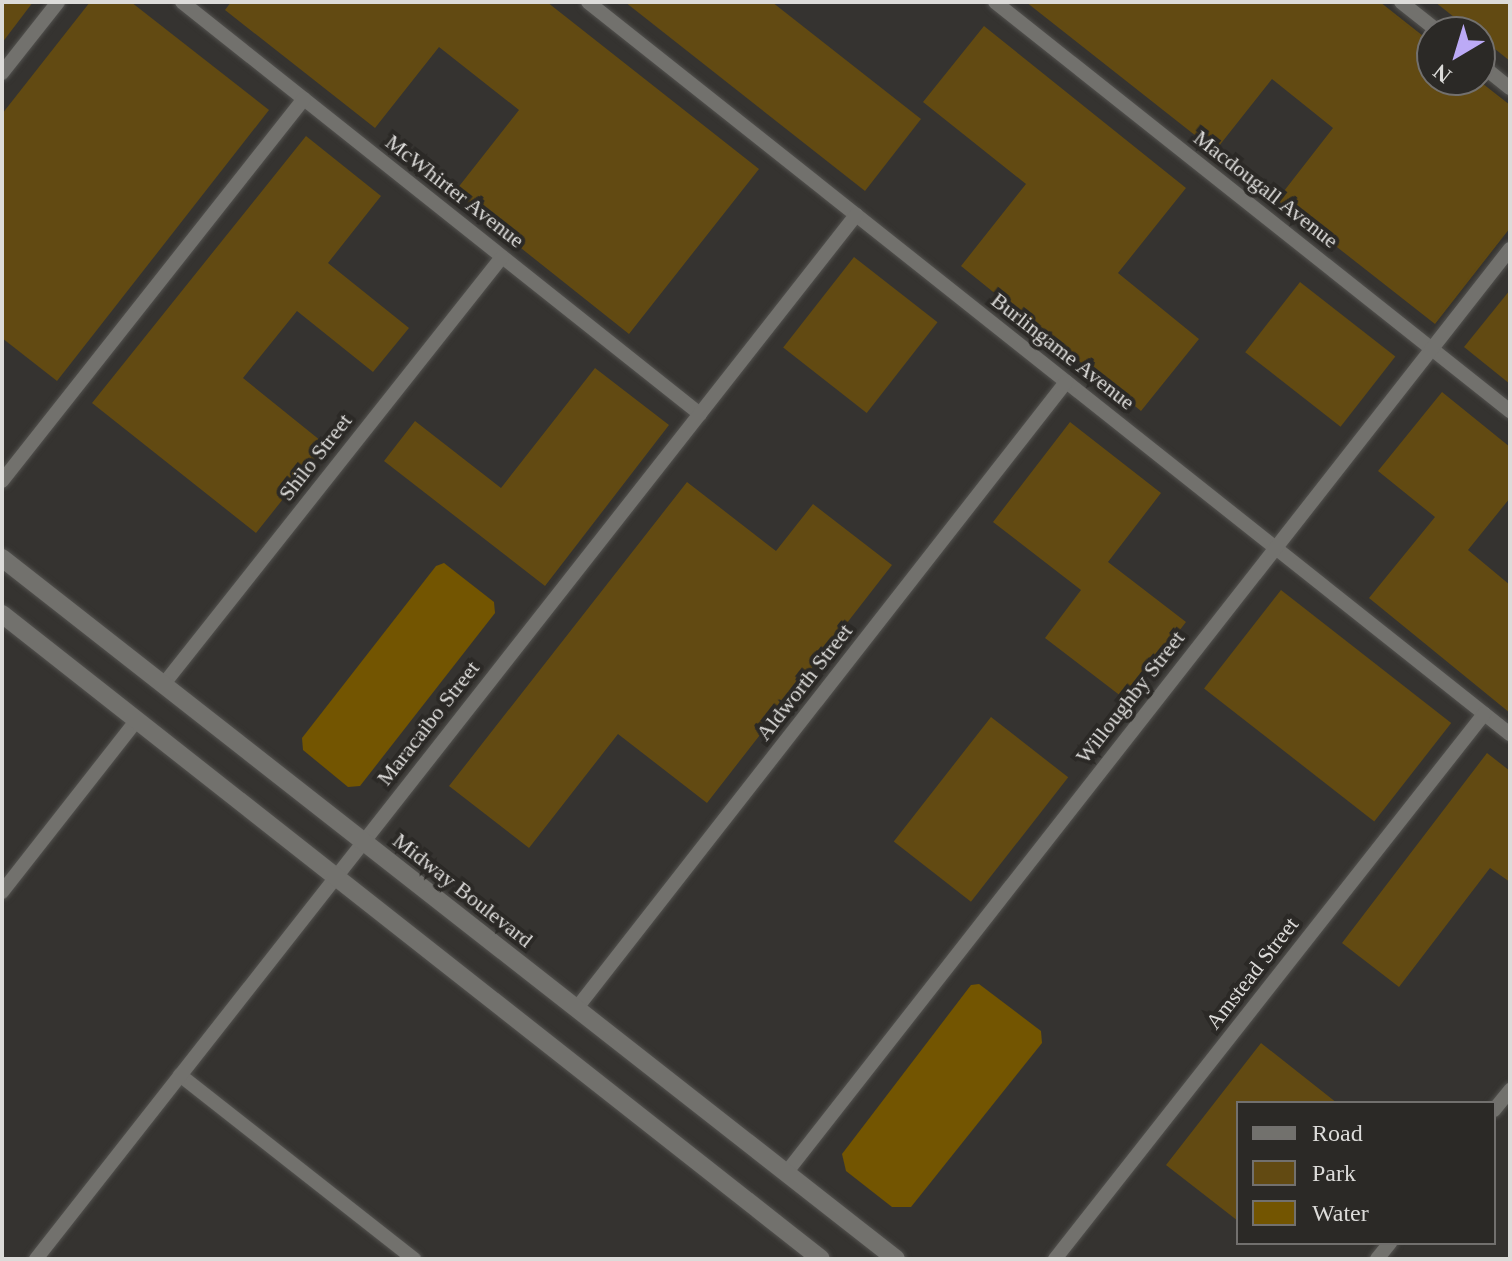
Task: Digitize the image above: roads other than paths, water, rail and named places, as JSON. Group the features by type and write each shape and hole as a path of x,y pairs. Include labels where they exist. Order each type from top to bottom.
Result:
{"street":[{"path":"2,73 58,2"},
{"name":"McWhirter Avenue","path":"182,2 700,414"},
{"name":"Burlingame Avenue","path":"588,2 1510,734"},
{"name":"Macdougall Avenue","path":"995,2 1510,411"},
{"path":"1401,2 1419,16"},
{"path":"2,481 304,99"},
{"name":"Maracaibo Street","path":"36,1259 856,215"},
{"name":"Willoughby Street","path":"786,1173 1510,249"},
{"name":"Shilo Street","path":"163,685 502,257"},
{"name":"Aldworth Street","path":"576,1009 1066,382"},
{"name":"Midway Boulevard","path":"2,558 896,1259"},
{"path":"2,614 821,1259"},
{"name":"Amstead Street","path":"1055,1259 1484,714"},
{"path":"2,892 137,720"},
{"path":"180,1075 414,1259"},
{"path":"1496,1108 1510,1090"}],"water":[{"path":"444,563 494,602 495,613 360,786 348,787 303,750 302,738 436,566"},
{"path":"979,984 1041,1031 1042,1043 911,1207 892,1207 846,1171 842,1154 971,985"}]}
